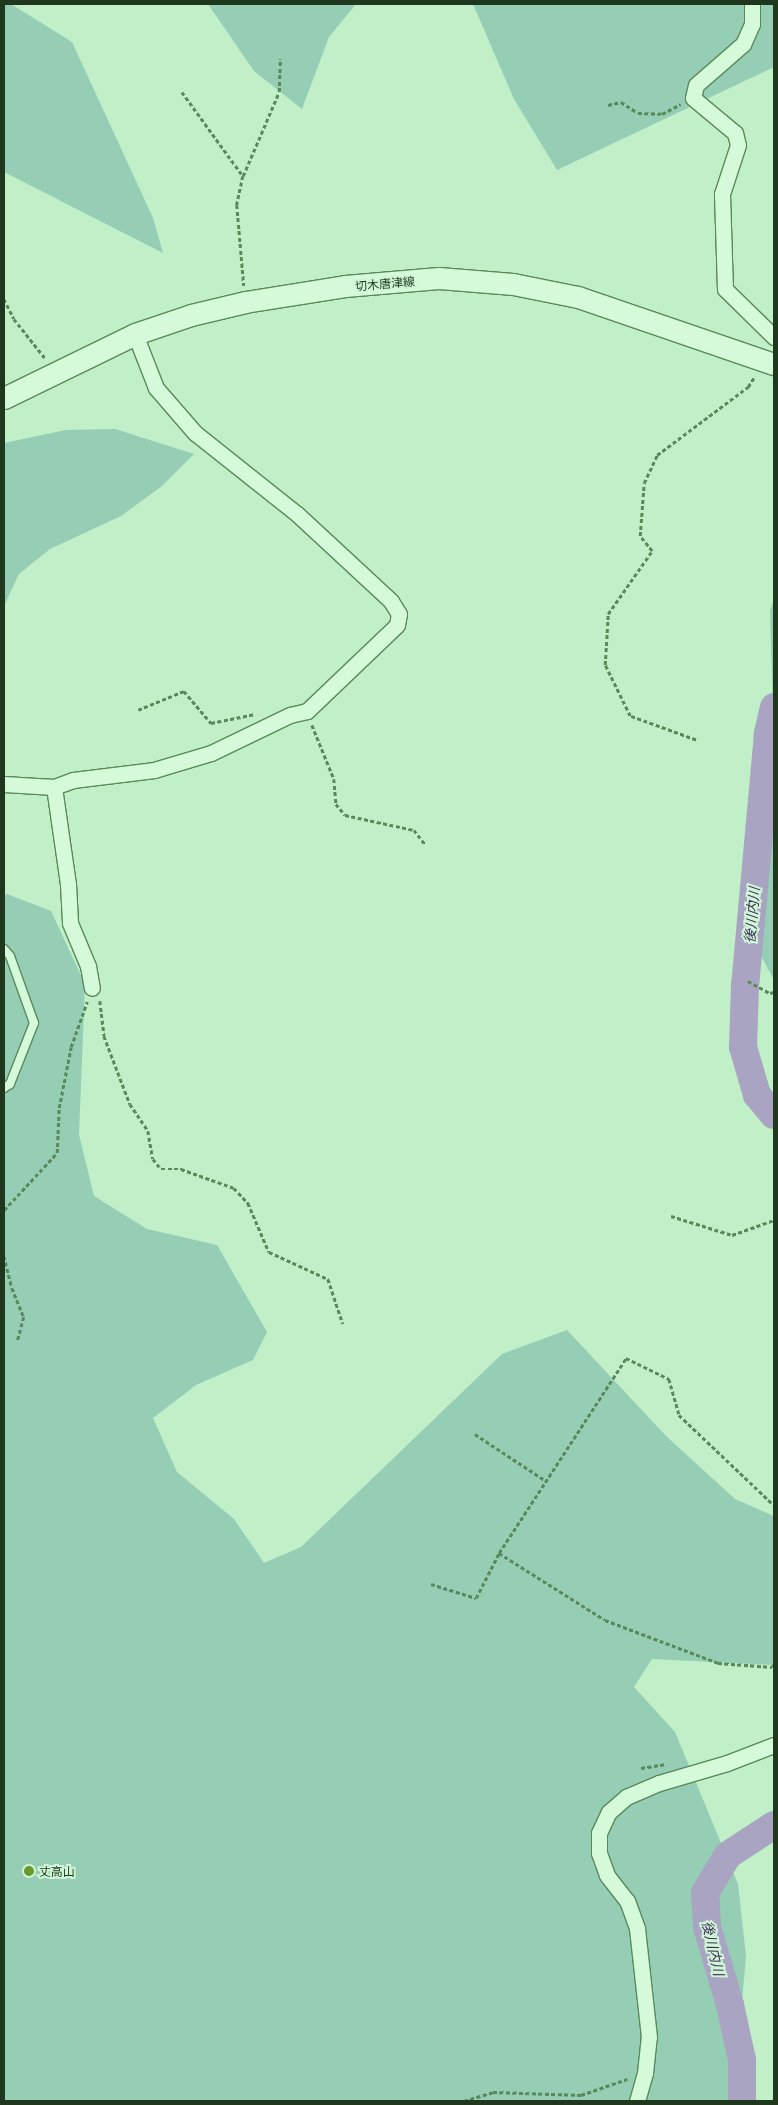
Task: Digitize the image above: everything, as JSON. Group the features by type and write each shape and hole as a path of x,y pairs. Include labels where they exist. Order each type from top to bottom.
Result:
{"main road":[{"name":"切木唐津線","path":"4,398 135,334 191,315 245,302 345,286 440,278 513,284 578,297 770,362"}],"street":[{"path":"752,4 752,24 743,44 696,84 693,98 735,133 738,145 722,194 725,289 774,337"},
{"path":"4,784 54,787 74,780 154,770 211,753 290,715 307,711 396,626 399,614 391,601 297,514 196,433 156,388 135,334"},
{"path":"54,787 68,884 70,923 88,966 92,988"},
{"path":"636,2101 645,2074 649,2037 637,1928 627,1901 607,1875 599,1853 599,1833 609,1812 626,1798 659,1783 728,1763 774,1745"}],"lane":[{"path":"4,949 10,956 34,1022 10,1084 4,1088"}],"path":[{"path":"245,302 237,206 243,176 279,92 280,60"},
{"path":"182,92 243,176"},
{"path":"608,105 621,102 638,113 662,114 693,98"},
{"path":"4,298 14,318 56,371"},
{"path":"696,740 630,716 605,665 608,614 652,551 640,536 644,483 657,454 748,386 770,362"},
{"path":"138,710 184,691 211,722 256,714"},
{"path":"307,711 334,779 336,804 345,814 414,830 425,844"},
{"path":"748,981 772,992"},
{"path":"4,1210 57,1153 59,1108 72,1047 92,988"},
{"path":"92,988 99,996 104,1036 130,1104 148,1131 153,1158 161,1169 181,1169 234,1188 248,1203 268,1252 328,1279 343,1324"},
{"path":"671,1216 732,1235 774,1220"},
{"path":"4,1256 12,1288 24,1317 18,1340"},
{"path":"432,1584 476,1598 499,1553 626,1358 670,1379 679,1415 774,1505"},
{"path":"475,1434 546,1480"},
{"path":"499,1553 605,1620 718,1663 772,1667 774,1664"},
{"path":"464,2101 493,2092 581,2095 645,2074"}],"green space":[{"path":"4,4 11,4 72,42 153,218 163,253 4,172"},
{"path":"208,4 356,4 329,37 302,109 254,71"},
{"path":"473,4 774,4 774,67 557,170 514,99"},
{"path":"115,429 194,454 162,486 121,516 50,549 19,574 4,606 4,443 66,430"},
{"path":"774,600 774,750 770,610"},
{"path":"774,812 774,980 759,952"},
{"path":"7,894 51,911 85,984 79,1135 94,1196 147,1229 217,1245 267,1332 253,1360 196,1385 153,1418 177,1472 234,1519 264,1563 301,1547 502,1354 567,1330 666,1436 735,1499 774,1516 774,1665 652,1659 634,1687 675,1732 738,1884 746,1956 741,2013 746,2101 4,2101 4,895"}],"waterway":[{"name":"後川内川","path":"774,707 768,734 745,985 743,1047 757,1095 774,1115"},
{"name":"後川内川","path":"742,2101 742,2060 730,2005 707,1927 705,1893 728,1855 774,1825"}],"place":[{"name":"丈高山","path":"29,1871"}]}
